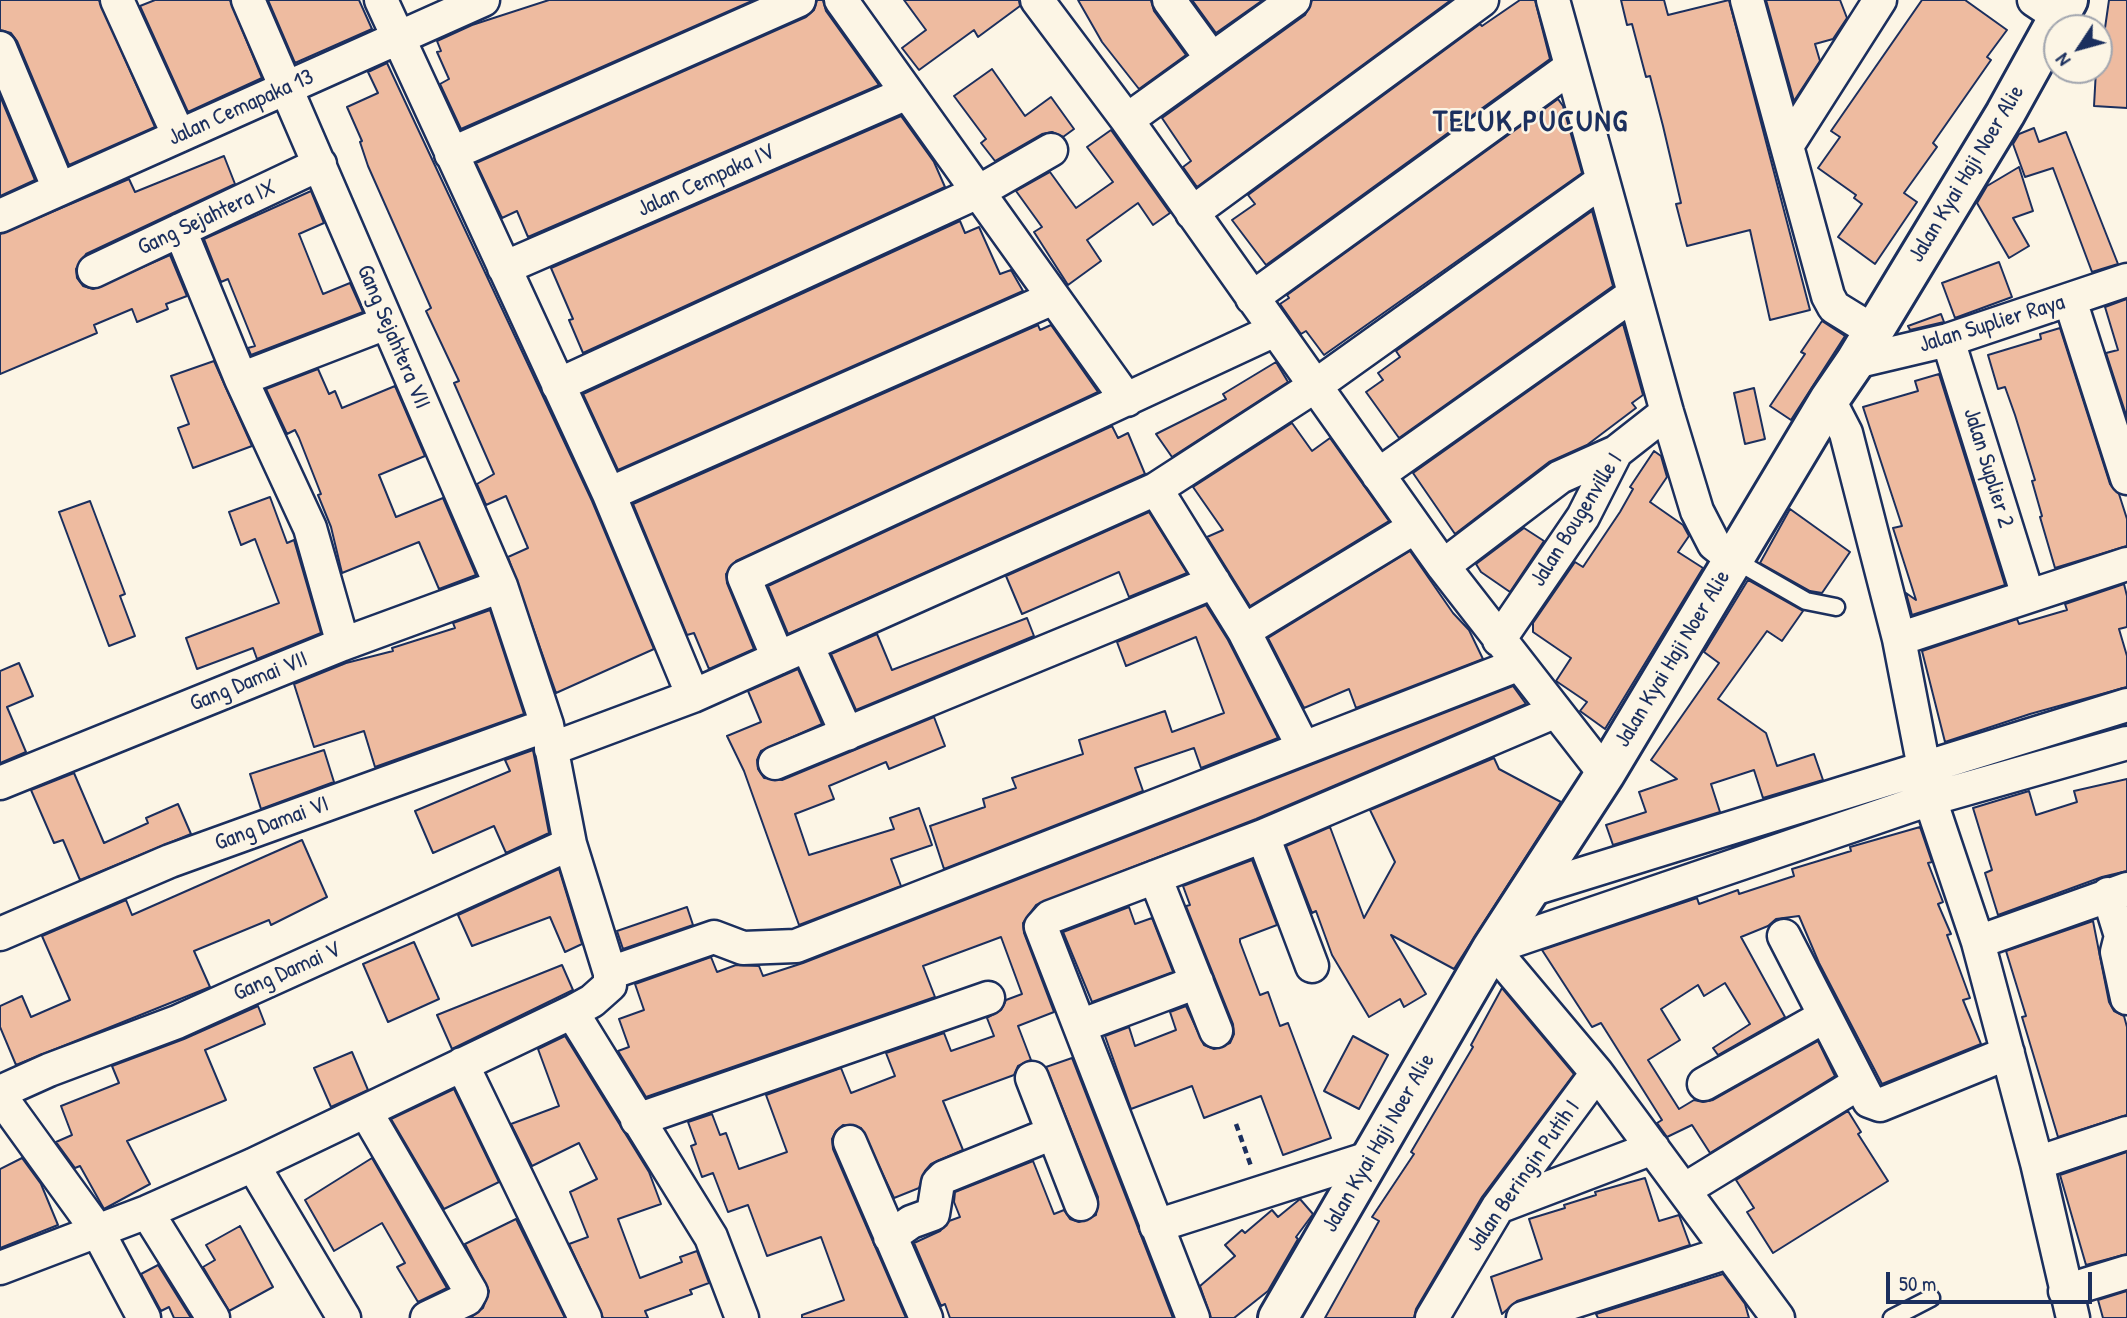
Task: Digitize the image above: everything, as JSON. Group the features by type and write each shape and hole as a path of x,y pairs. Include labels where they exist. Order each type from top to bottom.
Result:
{"street":[{"path":"117,0 178,136"},
{"name":"Gang Sejahtera VII","path":"248,0 288,87 386,323 501,586 549,737 570,844 610,973"},
{"path":"381,0 609,494 693,696"},
{"name":"Jalan Cemapaka 13","path":"0,216 483,0"},
{"path":"451,154 799,0"},
{"path":"841,0 1127,400"},
{"path":"1037,0 1127,120 1443,566 1554,712 1605,774"},
{"path":"1169,0 1212,59"},
{"path":"1127,120 1294,0"},
{"path":"1192,213 1482,0"},
{"path":"1553,0 1667,412 1706,530 1714,544 1733,559"},
{"path":"1747,0 1828,296 1864,346"},
{"name":"Jalan Kyai Haji Noer Alie","path":"1278,1318 1492,948 1605,774 1829,400 2006,114 2053,5"},
{"path":"1787,146 1870,6"},
{"path":"0,48 59,189"},
{"path":"1252,298 1571,67"},
{"name":"Jalan Cempaka IV","path":"504,268 907,93"},
{"path":"558,385 978,192 1051,150"},
{"name":"Gang Sejahtera IX","path":"94,271 320,164"},
{"name":"Gang Damai VI","path":"0,934 170,861 549,737 693,696 1156,489 1315,386 1602,181"},
{"path":"180,230 241,379 310,528 343,644"},
{"name":"Jalan Suplier Raya","path":"1864,346 1948,340 2127,280"},
{"path":"1378,475 1634,294"},
{"path":"609,494 1053,298"},
{"path":"2070,300 2127,478"},
{"path":"241,379 386,323"},
{"path":"847,734 744,578 1275,330"},
{"name":"Jalan Suplier 2","path":"1948,340 2028,596"},
{"path":"1829,400 1846,433 1899,639 1930,799 1978,942 2037,1163 2069,1305 2127,1272"},
{"name":"Jalan Bougenville I","path":"1508,652 1616,452 1667,412"},
{"path":"1443,566 1560,477 1616,452"},
{"path":"1156,489 1244,631 1303,747"},
{"path":"1244,631 1415,527"},
{"path":"1899,639 2127,564"},
{"path":"775,763 1214,582"},
{"name":"Gang Damai VII","path":"0,783 343,644 501,586"},
{"path":"0,1268 147,1212 366,1112 572,1012 610,985 610,973 714,937 743,948 796,946 1303,747 1508,652"},
{"path":"1530,890 1922,766 2127,705"},
{"path":"1193,1318 1041,927 1049,917 1263,836 1554,712"},
{"path":"1778,1318 1597,1073 1492,948 1930,799 2127,743"},
{"path":"1263,836 1311,966"},
{"name":"Gang Damai V","path":"1,1099 49,1070 177,1022 570,844"},
{"path":"1155,877 1216,1031"},
{"path":"1978,942 2118,891 2124,941 2117,952 2127,998"},
{"path":"1784,936 1870,1101 1880,1105 2008,1053"},
{"path":"1080,1026 1196,982"},
{"path":"637,1120 988,998"},
{"path":"572,1012 711,1237 742,1318"},
{"path":"1704,1084 1825,1016"},
{"path":"462,1064 585,1318"},
{"name":"Jalan Beringin Putih I","path":"1432,1318 1498,1207 1597,1073"},
{"path":"1032,1078 1080,1204"},
{"path":"1684,1190 1859,1083"},
{"path":"1,1099 96,1230 144,1318"},
{"path":"366,1112 471,1292 467,1299 427,1318"},
{"path":"890,1237 911,1222 933,1214 938,1183 944,1177 1053,1133"},
{"path":"2037,1163 2127,1133"},
{"path":"850,1142 926,1318"},
{"path":"1498,1207 1653,1148"},
{"path":"1156,1226 1369,1158"},
{"path":"253,1165 344,1318"},
{"path":"147,1212 213,1318"},
{"path":"1523,1318 1728,1252"}],"lane":[{"path":"1733,559 1806,601 1836,607"},
{"path":"1892,1318 1931,1298"}],"path":[{"path":"1236,1124 1260,1192"}],"building":[{"path":"0,0 99,0 155,127 69,165 17,41 11,33 0,30"},
{"path":"155,0 230,0 262,78 188,112 140,6"},
{"path":"268,0 359,0 372,29 295,63"},
{"path":"549,0 754,0 461,129 440,84 449,79 437,52 441,51 437,41 472,25"},
{"path":"817,0 823,0 826,11 879,85 528,237 517,211 502,218 476,163 806,17 814,10"},
{"path":"904,0 1019,0 1020,6 978,37 974,30 919,70 902,48 926,30"},
{"path":"1078,0 1151,0 1154,11 1186,55 1139,89 1102,42"},
{"path":"1192,0 1263,0 1216,33"},
{"path":"1312,0 1451,0 1197,187 1183,167 1191,161 1162,118 1305,15"},
{"path":"1520,0 1535,0 1550,59 1266,265 1232,220 1255,204 1248,195 1480,24 1482,26"},
{"path":"1621,0 1664,0 1668,15 1729,0 1810,310 1770,320 1750,230 1687,246 1676,204 1681,203 1650,76 1646,77 1632,24 1627,25"},
{"path":"1766,0 1840,0 1847,18 1833,39 1815,44 1820,61 1794,101"},
{"path":"1922,0 1965,0 2007,30 1987,57 1991,60 1933,143 1937,147 1904,193 1917,202 1875,264 1838,237 1862,204 1854,198 1856,195 1818,168 1840,137 1831,131"},
{"path":"2109,0 2127,0 2127,108 2094,106 2095,84 2113,84 2113,14 2107,14"},
{"path":"387,63 592,501 654,649 556,693 508,557 528,548 506,496 486,505 477,484 494,474 454,383 459,381 426,311 431,308 368,166 360,142 362,141 347,107 378,93 368,72"},
{"path":"992,69 1025,116 1051,97 1074,129 1063,137 1052,132 1042,134 995,161 981,143 986,139 954,96"},
{"path":"0,96 35,180 0,196"},
{"path":"1558,99 1563,106 1582,173 1324,355 1306,331 1301,334 1280,304 1289,298 1287,295"},
{"path":"901,116 934,162 945,187 583,353 569,320 573,319 551,268"},
{"path":"2034,128 2039,142 2066,132 2118,264 2092,272 2053,168 2025,177 2013,144 2019,134"},
{"path":"1111,130 1170,213 1153,225 1138,203 1087,240 1101,261 1068,285 1034,232 1042,227 1016,191 1050,172 1076,208 1113,182 1087,147"},
{"path":"224,156 235,184 86,254 76,269 77,278 83,286 93,289 170,255 187,296 166,304 168,309 137,322 132,309 94,325 97,333 0,374 0,234 129,179 135,192"},
{"path":"2019,167 2033,211 2013,218 2029,246 2009,258 1977,203 1987,186"},
{"path":"311,191 324,223 299,234 323,294 350,283 363,312 251,355 248,348 255,346 228,279 221,282 204,239"},
{"path":"1592,211 1613,286 1399,438 1366,392 1383,380 1378,373 1400,357 1396,351"},
{"path":"960,221 965,233 979,227 1000,274 1011,270 1023,291 618,470 583,394"},
{"path":"1999,262 2012,297 1955,318 1942,283"},
{"path":"2127,299 2127,418 2106,353 2118,350 2105,307"},
{"path":"1941,314 1944,322 1910,330 1908,326"},
{"path":"1822,321 1845,336 1791,420 1770,406 1805,354 1801,352"},
{"path":"1623,324 1643,395 1632,403 1636,408 1587,445 1549,462 1455,534 1413,473"},
{"path":"1038,325 1040,330 1051,325 1098,392 736,561 726,574 727,583 754,649 709,669 694,633 687,635 633,504"},
{"path":"2060,328 2110,484 2119,494 2127,519 2127,546 2055,568 2040,517 2042,516 2032,481 2035,480 2015,415 2005,387 1998,389 1988,355 2041,339 2040,334"},
{"path":"214,361 252,446 193,468 178,428 189,424 171,376"},
{"path":"1276,362 1288,382 1172,457 1156,434 1226,399 1223,394"},
{"path":"318,369 329,394 335,391 342,408 395,386 425,456 379,475 396,517 443,498 476,575 439,589 419,542 342,573 331,527 318,495 321,494 299,438 295,430 287,434 266,389"},
{"path":"1939,374 2005,585 1912,615 1906,593 1916,600 1893,528 1902,526 1863,407 1918,391 1915,381"},
{"path":"1754,388 1765,439 1745,444 1734,393"},
{"path":"1292,423 1312,451 1330,438 1389,521 1250,606 1207,537 1223,530 1193,487"},
{"path":"1112,426 1118,438 1128,433 1145,474 788,634 768,586"},
{"path":"1654,451 1661,456 1667,477 1650,502 1683,525 1689,536 1678,552 1703,568 1605,729 1580,711 1587,702 1556,681 1571,658 1533,632 1533,623 1575,562 1583,567 1620,512 1633,489 1630,487"},
{"path":"270,497 287,543 294,540 321,633 257,659 253,648 197,669 186,638 279,603 255,539 241,545 229,512"},
{"path":"90,501 125,594 120,596 135,636 109,646 59,512"},
{"path":"1790,509 1850,552 1822,593 1810,591 1760,563"},
{"path":"1149,512 1187,573 1129,597 1119,572 1022,614 1006,576"},
{"path":"1524,528 1544,541 1510,592 1481,572 1476,564"},
{"path":"1410,551 1453,613 1469,630 1483,659 1356,708 1349,689 1304,708 1268,638"},
{"path":"1748,580 1803,611 1782,641 1767,631 1718,699 1766,733 1777,766 1814,754 1823,780 1763,798 1754,770 1711,784 1720,812 1613,845 1606,825 1646,812 1639,792 1677,779 1651,760 1719,663 1704,652"},
{"path":"2124,584 2127,596 2127,627 2119,629 2127,656 2127,687 2030,714 1945,742 1922,651 2017,619 2019,624 2067,610 2065,604"},
{"path":"1206,605 1228,640 1278,738 1201,768 1194,748 1135,768 1143,791 944,869 930,826 985,807 983,799 1016,788 1012,778 1083,754 1079,740 1165,711 1172,732 1224,713 1196,637 1126,666 1117,642"},
{"path":"490,610 524,714 375,767 364,731 314,747 294,684 346,663 393,651 392,648 455,628 453,623"},
{"path":"1027,618 1034,636 856,710 831,654 877,634 892,670"},
{"path":"19,663 33,696 7,707 26,752 0,763 0,671"},
{"path":"798,669 822,724 761,751 757,760 758,769 764,778 782,780 934,717 945,746 889,769 886,762 829,786 834,799 795,814 809,855 894,829 890,818 919,808 932,845 891,859 901,886 799,925 744,771 727,736 761,722 748,691"},
{"path":"1513,686 1526,704 1256,819 1036,905 1023,923 1024,933 1054,1012 1018,1026 1031,1060 1018,1066 1014,1075 943,1101 963,1150 931,1164 925,1171 919,1188 894,1198 861,1128 843,1125 832,1139 833,1149 906,1318 802,1318 802,1315 844,1300 821,1237 767,1256 748,1205 728,1212 713,1173 702,1177 691,1146 696,1144 688,1122 712,1114 720,1135 726,1133 739,1169 787,1152 766,1095 841,1068 851,1093 895,1076 886,1053 944,1033 951,1051 994,1036 987,1018 1001,1010 1006,1000 1022,994 1001,937 923,966 935,997 646,1097 618,1051 629,1047 619,1019 644,1010 635,984 711,957 717,972 736,965 759,966 763,976 803,963"},
{"path":"324,750 334,782 261,809 250,774"},
{"path":"533,750 549,833 506,853 494,826 433,853 415,811 510,771 505,760"},
{"path":"1494,758 1499,769 1561,802 1454,969 1391,935 1426,994 1404,1007 1400,999 1369,1017 1332,955 1316,911 1312,913 1286,846 1330,827 1364,918 1395,862 1370,810"},
{"path":"74,773 104,843 148,823 146,818 178,804 191,834 80,880 63,840 54,843 31,790"},
{"path":"2127,779 2127,871 2102,877 1998,915 1985,873 1992,870 1973,808 2029,791 2036,815 2077,802 2074,791"},
{"path":"1920,827 1932,862 1928,863 1943,902 1938,904 1951,934 1947,935 1970,998 1963,1000 1981,1044 1882,1084 1819,963 1799,916 1776,919 1768,926 1741,937 1785,1017 1718,1055 1713,1048 1750,1024 1725,983 1704,996 1698,985 1661,1009 1680,1040 1648,1060 1679,1109 1694,1100 1713,1100 1818,1041 1835,1076 1710,1153 1692,1125 1667,1137 1657,1123 1662,1120 1601,1023 1592,1027 1542,950 1697,898 1699,904 1738,890 1739,894 1794,876 1792,869 1851,851 1850,847"},
{"path":"302,840 327,897 271,925 269,920 194,951 210,987 16,1065 0,1027 0,1006 22,996 31,1017 70,1000 42,936 126,900 132,915"},
{"path":"1252,860 1277,925 1240,939 1240,942 1260,995 1268,992 1280,1026 1288,1023 1331,1138 1283,1155 1261,1096 1204,1118 1192,1086 1131,1109 1105,1036 1129,1027 1135,1046 1176,1030 1170,1012 1186,1006 1204,1045 1214,1049 1230,1043 1234,1034 1233,1024 1186,906 1190,905 1183,886"},
{"path":"559,869 582,944 565,952 550,917 472,946 458,915"},
{"path":"687,907 693,925 623,949 617,931"},
{"path":"1129,907 1135,924 1152,918 1173,972 1092,1002 1063,932"},
{"path":"2093,921 2109,1002 2114,1011 2124,1016 2127,1027 2127,1115 2058,1137 2022,1017 2026,1016 2006,951"},
{"path":"414,942 439,999 388,1022 363,964"},
{"path":"562,965 573,990 452,1049 437,1015"},
{"path":"1502,988 1574,1074 1482,1197 1416,1309 1414,1318 1325,1318 1379,1221 1372,1217 1414,1154 1411,1152 1473,1047 1471,1045"},
{"path":"258,1006 265,1024 205,1050 226,1100 127,1141 150,1184 104,1209 80,1166 75,1168 56,1142 72,1135 61,1106 119,1083 112,1066 184,1039"},
{"path":"565,1036 649,1172 661,1204 618,1219 640,1278 682,1262 680,1257 697,1251 709,1283 690,1290 692,1294 645,1311 648,1318 603,1318 569,1244 588,1237 570,1192 597,1179 579,1143 532,1166 511,1124 559,1106 538,1049"},
{"path":"1353,1036 1388,1055 1359,1109 1324,1091"},
{"path":"352,1052 368,1090 331,1107 314,1068"},
{"path":"1072,1058 1173,1318 950,1318 945,1304 941,1306 914,1243 940,1231 949,1221 960,1217 954,1202 955,1192 1033,1161 1054,1214 1064,1210 1070,1219 1079,1222 1096,1215 1098,1197 1046,1067"},
{"path":"454,1089 499,1182 444,1209 391,1119"},
{"path":"1848,1111 1861,1132 1858,1134 1888,1181 1773,1253 1747,1212 1754,1208 1736,1180"},
{"path":"2127,1152 2127,1254 2086,1265 2060,1175"},
{"path":"22,1158 41,1184 58,1225 0,1248 0,1169"},
{"path":"372,1158 447,1288 418,1302 397,1267 405,1263 382,1223 334,1251 305,1200"},
{"path":"1645,1178 1659,1221 1679,1215 1690,1245 1517,1301 1502,1314 1491,1277 1542,1259 1529,1219 1565,1208 1564,1205 1596,1195 1595,1192"},
{"path":"1300,1199 1313,1214 1296,1237 1298,1239 1268,1291 1234,1318 1211,1318 1200,1286 1235,1256 1225,1245 1242,1230 1245,1233 1272,1210 1278,1217"},
{"path":"516,1219 565,1318 470,1318 483,1308 489,1291 465,1244"},
{"path":"240,1226 273,1287 229,1311 203,1267 215,1260 206,1245"},
{"path":"158,1265 191,1318 174,1318 169,1307 161,1311 141,1274"},
{"path":"1723,1274 1745,1304 1749,1318 1598,1318 1596,1314"},
{"path":"2127,1291 2127,1318 2103,1318 2098,1300"}],"district":[{"name":"TELUK PUCUNG","path":"1531,123"}]}
